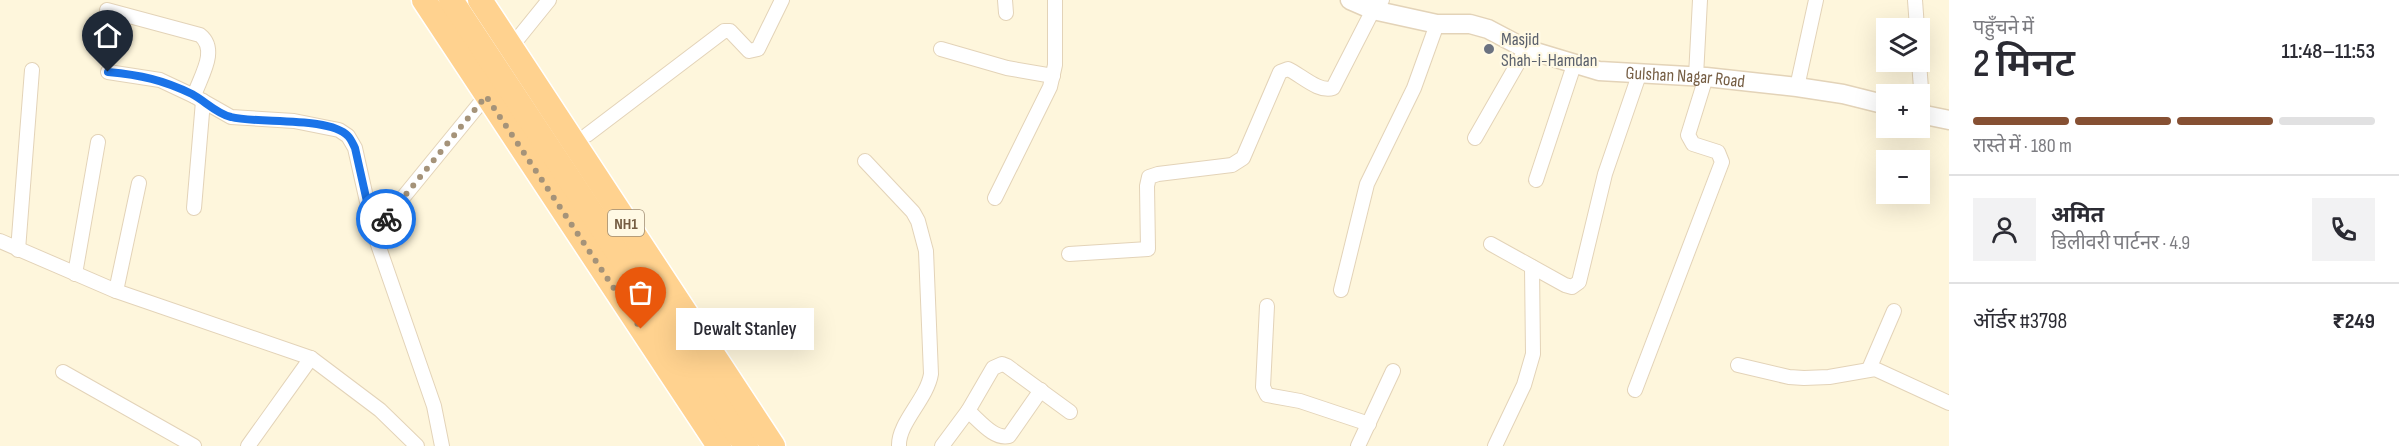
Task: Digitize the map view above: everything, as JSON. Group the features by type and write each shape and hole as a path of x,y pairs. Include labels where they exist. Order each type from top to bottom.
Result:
{"highway":[{"path":"423,0 719,446"},
{"name":"NH1","path":"451,0 746,446"},
{"name":"NH1","path":"480,0 516,41 773,446"},
{"path":"500,0 516,41 587,135 788,446"}],"street":[{"path":"516,41 549,0"},
{"path":"587,135 724,31 730,31 749,51 758,49 782,0"},
{"path":"995,198 1046,97 1053,76 1055,0"},
{"name":"Gulshan Nagar Road","path":"1350,0 1377,5 1437,24 1470,24 1488,29 1526,48 1599,72 1701,77 1797,87 1843,94 1876,102"},
{"path":"1635,390 1722,162 1718,152 1693,144 1688,135 1701,77 1700,0"},
{"path":"1797,87 1816,0"},
{"path":"1915,0 1916,18"},
{"path":"1069,254 1148,249 1147,186 1149,177 1238,162 1243,158 1280,72 1288,69 1320,87 1333,88 1377,5"},
{"path":"107,10 200,35 206,39 210,52 198,98 194,208"},
{"path":"1341,290 1367,184 1414,88 1437,24"},
{"path":"1475,138 1526,48"},
{"path":"941,49 1007,68 1053,76"},
{"path":"1536,180 1574,65"},
{"path":"18,250 32,70"},
{"path":"108,72 153,78 198,98 231,117 294,121 339,130 348,136 355,148 374,233 434,406 442,446"},
{"path":"1491,244 1566,285 1572,287 1579,282 1605,174 1639,75"},
{"path":"374,233 486,96"},
{"path":"1930,116 1949,120"},
{"path":"75,274 98,142"},
{"path":"865,161 913,212 918,221 926,251 931,374 925,393 900,437 899,446"},
{"path":"117,291 139,183"},
{"path":"0,241 117,291 311,358 380,410 417,446"},
{"path":"1495,446 1524,385 1533,354 1532,267"},
{"path":"1267,306 1263,387 1267,395 1307,403 1369,424"},
{"path":"1869,369 1894,311"},
{"path":"248,446 311,358"},
{"path":"1738,365 1789,377 1804,378 1828,377 1869,369 1888,374 1949,403"},
{"path":"942,446 968,411 996,366 1007,366 1070,412"},
{"path":"1358,446 1393,371"},
{"path":"63,372 194,446"},
{"path":"968,411 997,436 1009,436 1041,390"}],"way so far":[{"path":"386,219 486,96 641,329"}],"place":[{"name":"Masjid Shah-i-Hamdan","path":"1489,49"},
{"name":"Dewalt Stanley","path":"641,329"}],"route":[{"path":"108,72 147,76 160,80 231,117 294,121 339,130 348,136 355,148 374,233 386,219"}]}
